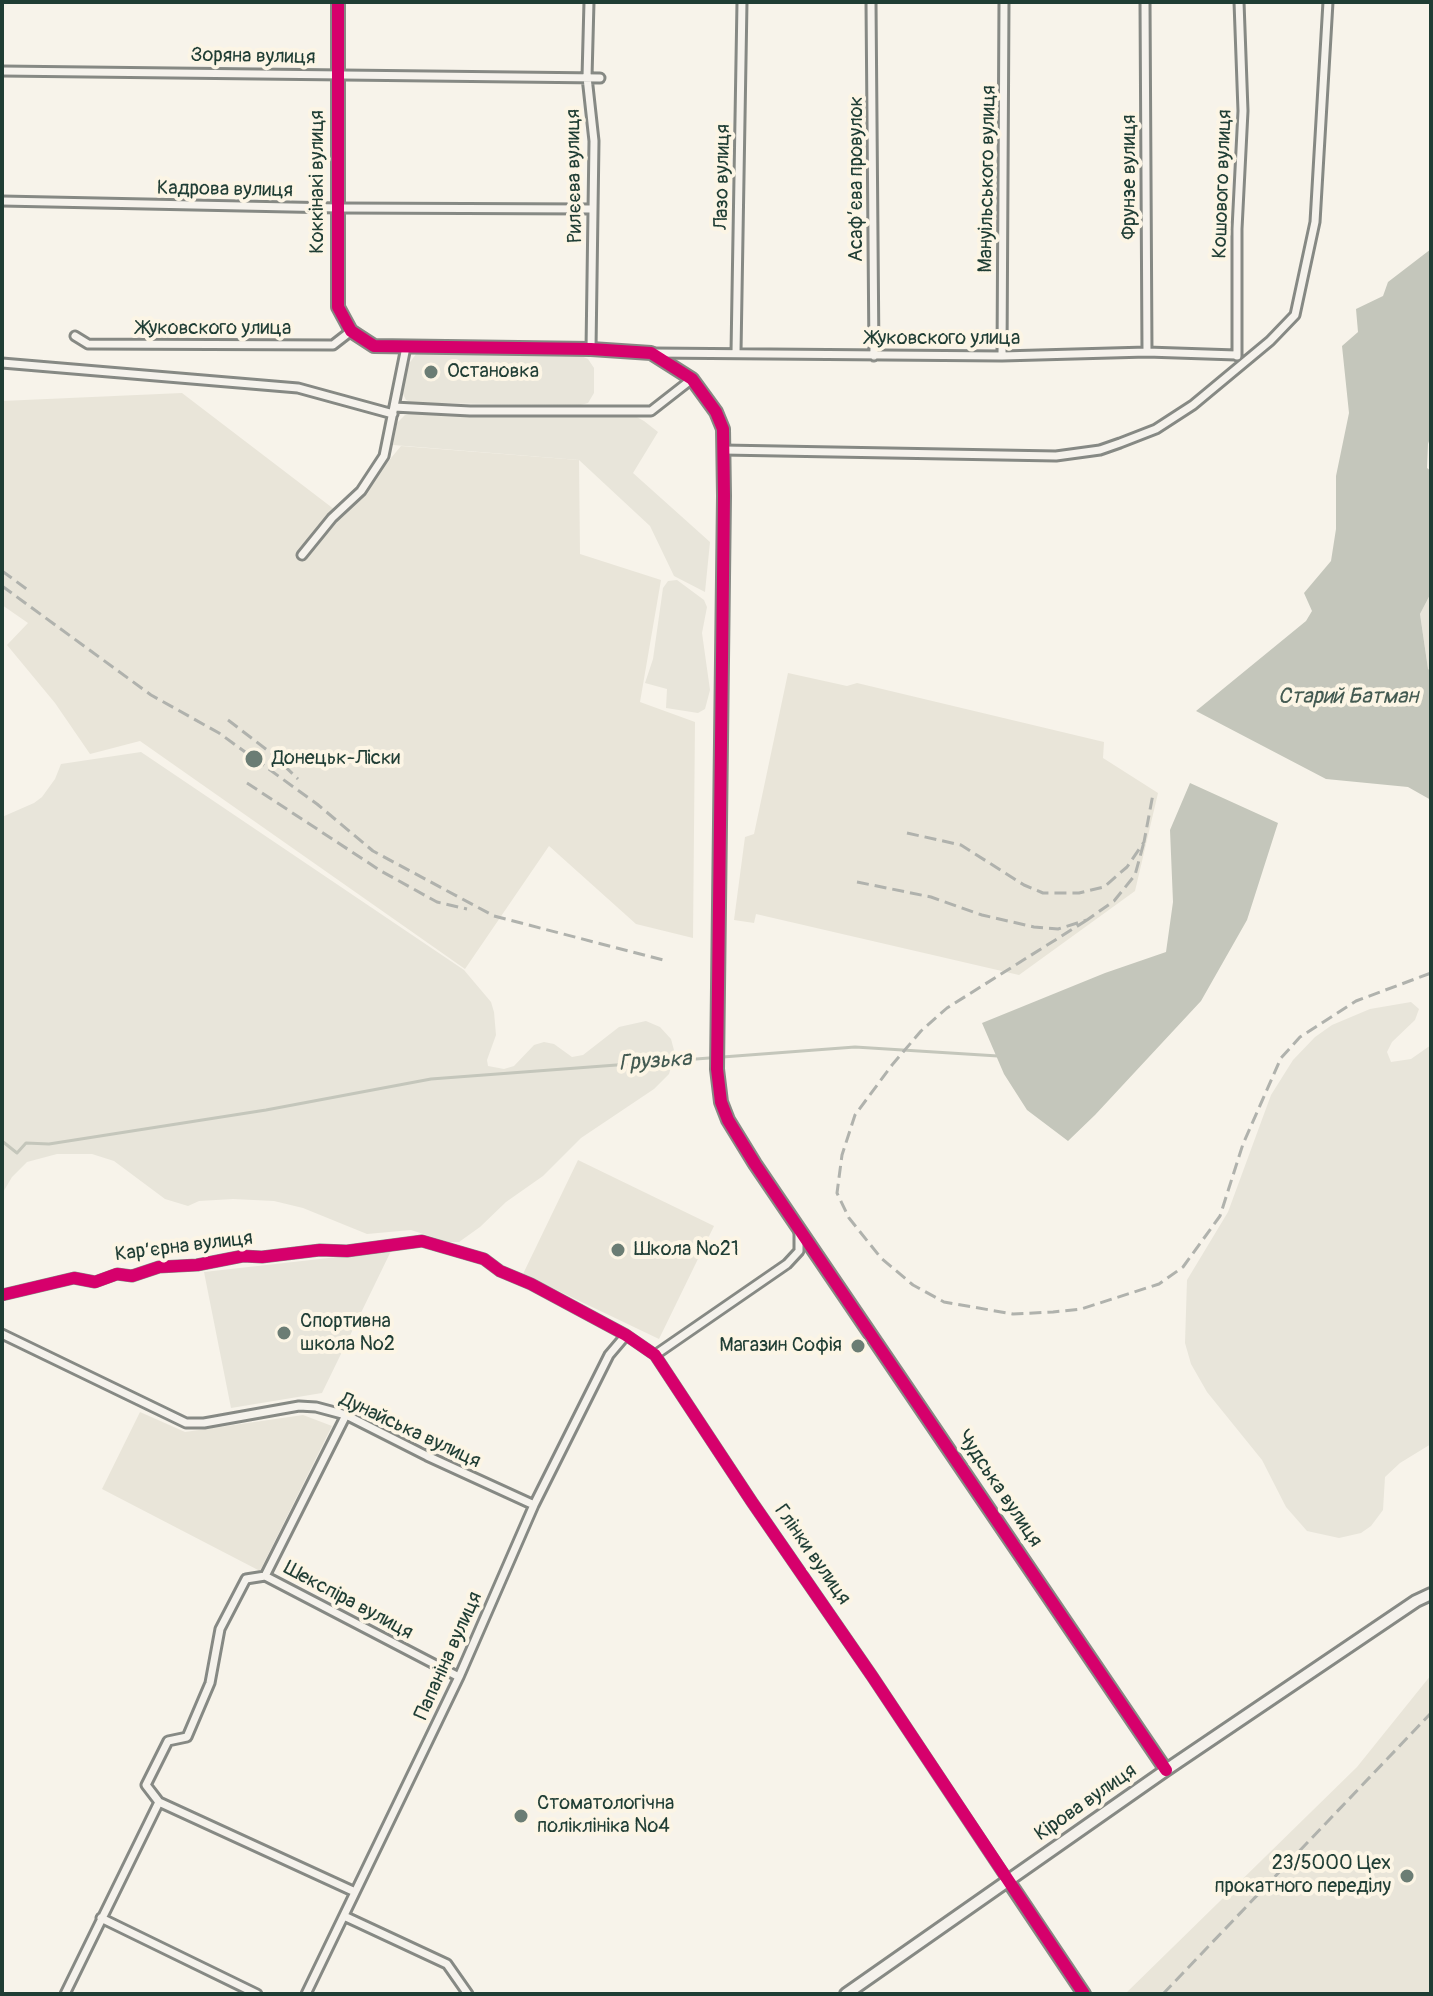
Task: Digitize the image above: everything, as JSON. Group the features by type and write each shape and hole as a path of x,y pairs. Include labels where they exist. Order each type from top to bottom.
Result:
{"street":[{"name":"Коккінакі вулиця","path":"338,2 338,307 351,331"},
{"name":"Рилєєва вулиця","path":"589,2 587,77 594,141 591,349"},
{"name":"Лазо вулиця","path":"736,352 742,2"},
{"name":"Асаф’єва провулок","path":"871,2 874,356"},
{"name":"Мануільського вулиця","path":"1002,356 1004,2"},
{"name":"Фрунзе вулиця","path":"1145,2 1147,352"},
{"name":"Кошового вулиця","path":"1236,355 1237,229 1243,111 1239,2"},
{"path":"723,450 906,455 1077,454 1100,450 1156,429 1193,405 1244,364 1295,315 1315,222 1328,2"},
{"name":"Зоряна вулиця","path":"2,71 600,78"},
{"name":"Кадрова вулиця","path":"2,201 338,208 592,209"},
{"name":"Жуковского улица","path":"75,336 88,344 333,345 351,331"},
{"path":"2,363 282,386 394,410 651,411 692,379 651,353 591,349 374,346 351,331"},
{"path":"302,555 332,518 361,491 384,456 406,347"},
{"name":"Жуковского улица","path":"651,353 1002,356 1147,352 1236,355"},
{"path":"1236,355 1244,364"},
{"name":"Чудська вулиця","path":"692,379 716,412 723,429 717,1069 721,1102 728,1120 799,1230 1166,1770"},
{"path":"655,1355 787,1264 799,1251 799,1230"},
{"name":"Глінки вулиця","path":"422,1241 484,1259 500,1271 531,1284 626,1335 655,1355 1084,1994"},
{"name":"Кар’єрна вулиця","path":"2,1295 74,1278 95,1282 117,1274 132,1276 159,1267 197,1265 243,1256 347,1251 422,1241"},
{"name":"Дунайська вулиця","path":"2,1334 186,1423 204,1423 299,1406 316,1407 346,1415 534,1505"},
{"name":"Папаніна вулиця","path":"306,1994 459,1677 534,1505 609,1355 626,1335"},
{"path":"346,1415 265,1576 246,1579 220,1629 210,1683 187,1737 168,1741 146,1785 159,1802 355,1892"},
{"name":"Шекспіра вулиця","path":"265,1576 459,1677"},
{"name":"Кірова вулиця","path":"846,1994 1166,1770 1416,1601 1431,1594"},
{"path":"65,1994 159,1802"},
{"path":"344,1916 447,1964 468,1994"},
{"path":"101,1918 257,1994"}],"shaded area":[{"path":"416,354 579,355 588,359 594,368 594,393 588,403 581,405 413,403 406,400 402,392 408,365"},
{"path":"182,393 343,516 401,446 579,460 580,554 661,580 640,702 695,722 693,938 636,924 549,846 465,969 140,741 90,754 55,703 7,645 28,623 2,605 2,401"},
{"path":"415,412 635,416 644,421 658,432 633,473 710,542 705,592 674,576 650,526 579,460 393,445 397,423 405,415"},
{"path":"677,580 704,600 707,607 702,633 710,690 705,709 698,713 666,708 667,689 645,683 653,659 663,588 668,581"},
{"path":"1431,593 1431,671 1428,669 1420,614"},
{"path":"788,673 847,686 857,683 1104,742 1103,758 1158,793 1135,891 1019,975 756,914 754,923 734,920 745,837 754,834"},
{"path":"141,752 464,970 491,1002 494,1012 496,1035 487,1060 488,1066 504,1069 514,1066 534,1045 544,1042 554,1044 572,1057 583,1055 619,1027 646,1021 660,1027 671,1039 675,1054 669,1074 654,1089 581,1138 543,1176 506,1202 459,1242 448,1242 411,1230 367,1234 303,1208 274,1201 233,1199 199,1201 188,1206 165,1199 114,1161 92,1154 57,1154 27,1162 12,1177 2,1194 2,817 42,797 61,764"},
{"path":"1411,1002 1419,1009 1415,1020 1392,1042 1387,1052 1391,1062 1411,1059 1431,1045 1431,1444 1400,1463 1385,1477 1383,1510 1371,1526 1361,1533 1339,1538 1307,1531 1286,1507 1262,1460 1207,1392 1191,1364 1185,1343 1187,1280 1228,1212 1271,1095 1293,1060 1315,1037 1332,1025 1370,1009"},
{"name":"Школа №21","path":"578,1160 714,1226 659,1339 523,1274"},
{"name":"Спортивна школа №2","path":"391,1251 322,1393 231,1408 204,1272"},
{"path":"140,1412 185,1432 303,1415 332,1426 260,1571 102,1489"},
{"path":"1431,1675 1431,1994 1125,1994 1357,1767"}],"water":[{"name":"Старий Батман","path":"1431,249 1431,435 1427,468 1431,471 1431,593 1420,614 1428,669 1431,671 1431,800 1408,787 1326,779 1196,711 1306,621 1312,611 1304,593 1331,561 1336,529 1336,476 1349,413 1342,346 1358,332 1356,309 1383,296 1388,282"},
{"path":"1190,783 1278,823 1247,920 1201,1001 1068,1141 1027,1110 1004,1074 982,1023 1166,952 1173,902 1170,830"}],"waterway":[{"name":"Грузька","path":"2,1141 17,1153 26,1143 49,1144 266,1110 431,1079 855,1047 998,1056"}],"railway":[{"path":"2,571 28,590"},
{"path":"2,586 151,695 219,733 317,804 373,851 494,916 667,961"},
{"path":"228,720 271,753 298,779"},
{"path":"247,783 381,871 437,902 467,909"},
{"path":"907,833 961,845 1024,885 1043,893 1079,893 1104,887 1127,867 1144,842 1153,794"},
{"path":"857,882 931,897 982,915 1058,929 1087,920 1114,901 1135,875 1144,842"},
{"path":"1087,920 947,1008 921,1031 855,1115 842,1155 837,1193 849,1218 881,1258 913,1285 944,1302 1013,1314 1053,1312 1081,1309 1159,1284 1183,1267 1220,1216 1243,1144 1281,1058 1300,1037 1356,1001 1431,973"},
{"path":"1163,1994 1431,1713"}],"cycle path":[{"path":"338,2 338,307 351,331 374,346 591,349 651,353 692,379 716,412 723,429 724,496 717,1069 721,1102 728,1120 755,1164 1166,1770"},
{"path":"2,1295 74,1278 95,1282 117,1274 132,1276 159,1267 197,1265 243,1256 347,1251 422,1241 484,1259 500,1271 531,1284 626,1335 655,1355 1084,1994"}],"place":[{"name":"Остановка","path":"431,372"},
{"name":"Донецьк-Ліски","path":"254,759"},
{"name":"Школа №21","path":"618,1250"},
{"name":"Спортивна школа №2","path":"284,1333"},
{"name":"Магазин Софія","path":"858,1346"},
{"name":"Стоматологічна поліклініка №4","path":"521,1816"},
{"name":"23/5000 Цех прокатного переділу","path":"1407,1876"}]}
